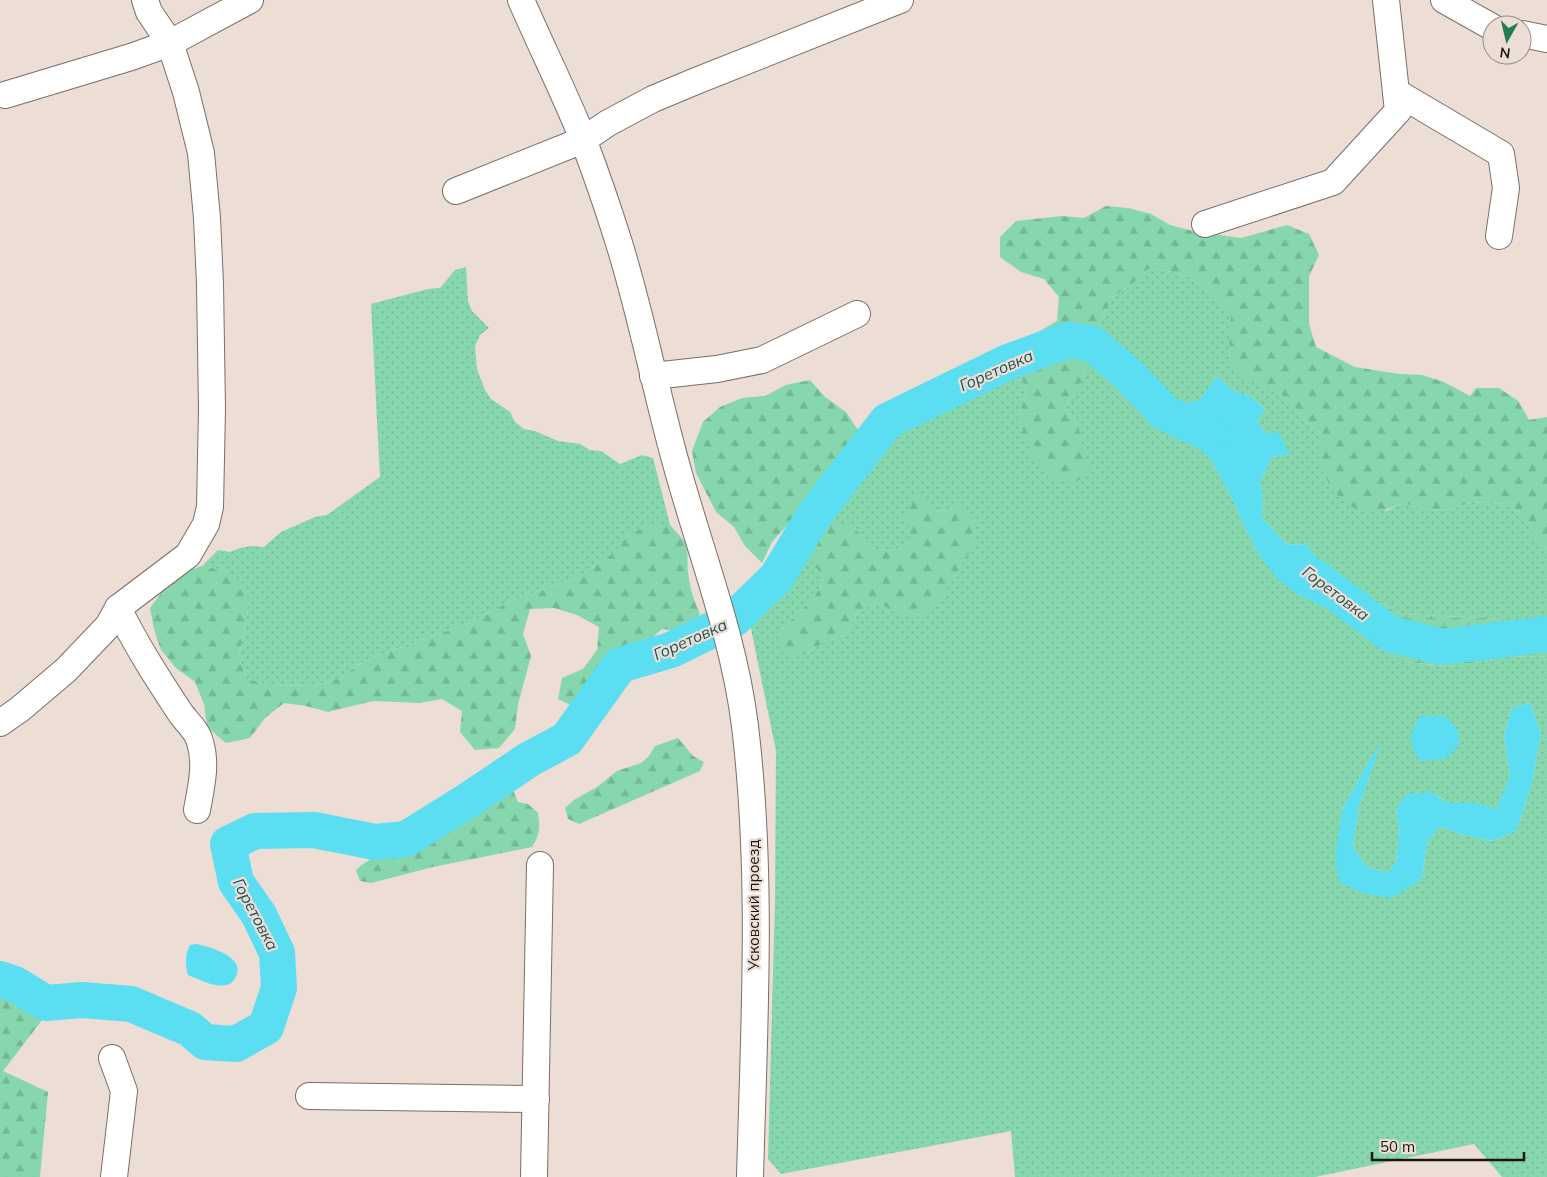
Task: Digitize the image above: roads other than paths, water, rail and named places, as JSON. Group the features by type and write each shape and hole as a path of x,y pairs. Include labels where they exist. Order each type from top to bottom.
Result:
{"street":[{"path":"0,722 20,709 66,670 108,626 118,608 188,555 206,524 210,507 212,409 210,284 207,218 201,154 186,92 170,43 148,12 145,0"},
{"path":"6,95 131,57 170,43 250,0"},
{"name":"Усковский проезд","path":"521,0 583,140 619,243 677,469 728,636 739,682 745,728 755,847 756,896 750,1177"},
{"path":"456,191 583,140 653,99 900,0"},
{"path":"1205,224 1332,182 1398,111 1386,0"},
{"path":"1444,0 1482,21"},
{"path":"1532,36 1547,39"},
{"path":"1396,92 1501,154 1506,188 1499,236"},
{"path":"654,376 717,370 762,360 857,314"},
{"path":"118,608 135,642 182,715 200,739 204,758 203,778 197,810"},
{"path":"534,1177 540,865"},
{"path":"112,1058 124,1091 114,1177"},
{"path":"308,1096 536,1099"}],"water":[{"path":"1217,376 1232,390 1251,397 1265,409 1257,421 1265,433 1278,432 1290,454 1272,457 1260,483 1263,496 1263,519 1286,544 1307,545 1323,566 1342,585 1357,593 1354,615 1359,624 1297,594 1277,578 1261,558 1210,458 1157,415 1201,398"},
{"path":"1530,703 1541,733 1531,787 1517,830 1493,841 1464,835 1440,827 1427,842 1422,879 1392,898 1363,893 1339,882 1335,857 1342,810 1371,757 1381,743 1359,807 1353,847 1366,866 1386,873 1396,863 1399,832 1396,809 1407,794 1431,792 1449,803 1477,803 1496,809 1510,776 1504,735 1512,708"},
{"path":"1421,715 1447,717 1458,731 1459,745 1447,758 1421,761 1416,754 1411,738"},
{"path":"197,944 224,953 235,962 238,968 232,982 222,986 207,983 188,975 186,964 187,952 190,945"}],"waterway":[{"name":"Горетовка","path":"0,979 15,984 46,1003 82,1000 131,1004 190,1029 205,1042 236,1044 266,1027 279,988 277,953 259,915 236,882 228,844 255,831 314,830 375,842 406,839 528,760 567,739 620,665 671,650 734,619 776,578 815,514 887,421 1008,362 1068,340 1091,343 1128,374 1165,413 1210,434"},
{"name":"Горетовка","path":"1315,577 1390,634 1443,647 1547,634"}]}
